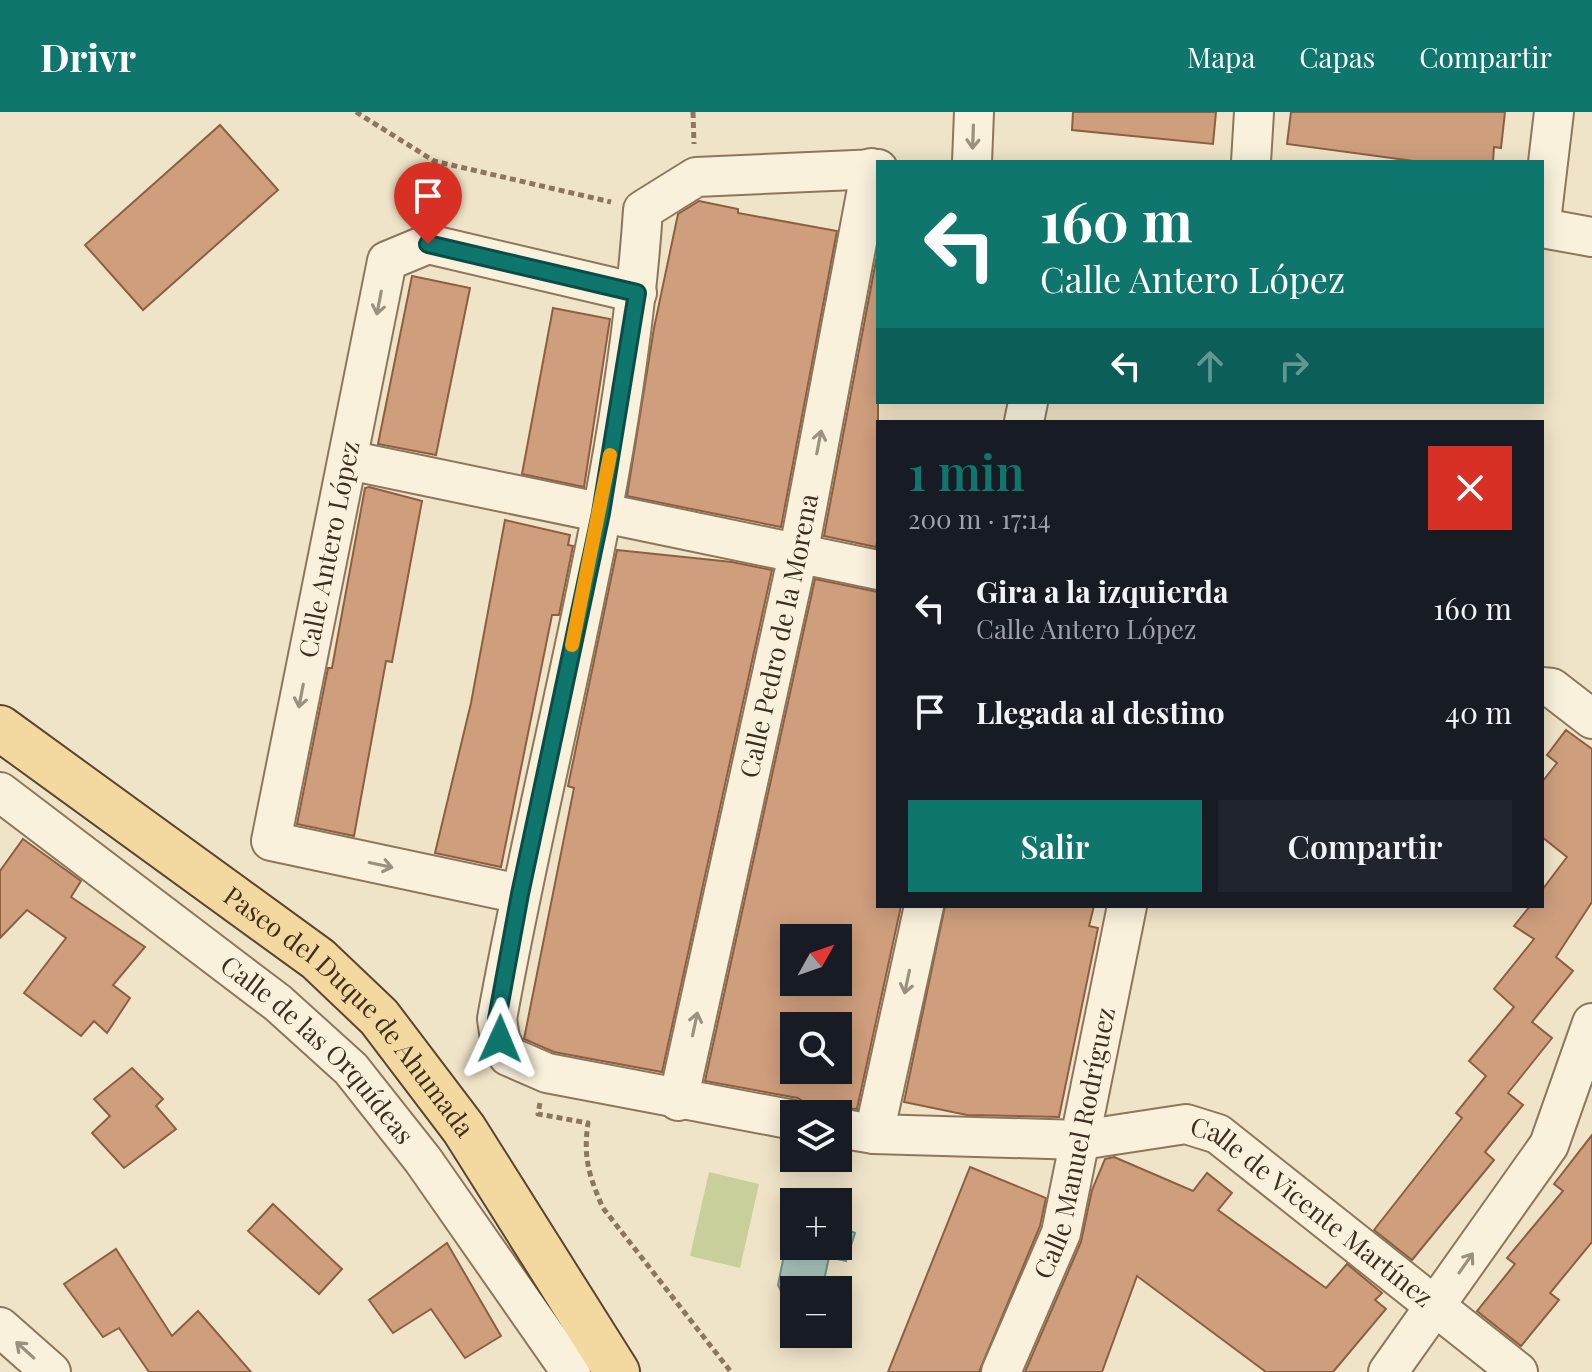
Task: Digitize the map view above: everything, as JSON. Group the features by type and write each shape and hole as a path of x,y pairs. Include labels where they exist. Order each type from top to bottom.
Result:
{"main road":[{"name":"Paseo del Duque de Ahumada","path":"0,728 318,959 379,1017 464,1129 617,1372"}],"street":[{"path":"972,160 974,112"},
{"path":"1251,160 1254,112"},
{"path":"1544,196 1554,112"},
{"path":"780,1118 678,1101 547,1073 508,1056 500,1039 497,1019 520,894 601,513 637,293 643,210 696,177 874,168"},
{"name":"Calle Pedro de la Morena","path":"678,1101 798,555 874,168"},
{"path":"1544,228 1592,237"},
{"name":"Calle Antero López","path":"520,894 271,841 387,261 428,244 637,293"},
{"path":"348,460 876,570"},
{"path":"1544,687 1552,688 1592,719"},
{"name":"Calle de las Orquídeas","path":"0,792 278,1003 351,1069 423,1160 571,1372"},
{"path":"856,1131 923,908"},
{"name":"Calle Manuel Rodríguez","path":"1001,1372 1061,1233 1127,908"},
{"path":"1388,1372 1549,1145 1592,1023"},
{"name":"Calle de Vicente Martínez","path":"856,1131 1081,1140 1186,1124 1218,1134 1518,1372"},
{"path":"0,1327 51,1372"}],"path":[{"path":"356,112 434,161 643,210"},
{"path":"547,1073 538,1114 588,1123 584,1151 603,1208 731,1372"}],"green space":[{"path":"709,1172 759,1184 740,1268 690,1256"}],"water":[{"path":"783,1260 828,1260 825,1276 780,1276 780,1290 778,1285"}],"building":[{"path":"1073,112 1216,112 1213,144 1072,130"},
{"path":"1291,112 1505,112 1501,148 1494,147 1493,160 1406,160 1287,144"},
{"path":"220,125 278,190 143,310 85,245"},
{"path":"699,201 738,209 738,213 837,231 781,527 627,496 654,328 678,214"},
{"path":"876,261 876,547 824,536"},
{"path":"412,276 470,288 436,455 378,444"},
{"path":"553,308 610,319 584,487 522,474"},
{"path":"365,488 422,501 392,662 386,661 354,836 297,824 328,668 332,668"},
{"path":"505,520 570,535 568,545 573,546 559,615 552,615 501,867 435,853 471,703"},
{"path":"617,550 732,562 772,570 662,1072 554,1052 524,1039 574,788 568,786"},
{"path":"815,579 876,592 876,908 901,908 857,1109 852,1109 852,1100 801,1100 705,1081"},
{"path":"1566,730 1592,749 1592,902 1556,957 1573,971 1532,1022 1552,1038 1508,1093 1523,1105 1485,1152 1494,1160 1412,1260 1374,1230 1462,1118 1456,1113 1486,1076 1469,1061 1514,1007 1494,989 1534,939 1514,926 1528,908 1544,908 1544,887 1567,857 1544,839 1544,779 1557,763 1547,755"},
{"path":"23,839 81,881 71,897 145,947 113,985 130,998 107,1033 94,1021 81,1036 24,993 66,938 27,910 0,938 0,871"},
{"path":"945,908 1094,908 1089,926 1098,928 1059,1117 967,1115 904,1102"},
{"path":"132,1068 163,1099 156,1106 176,1129 124,1168 92,1133 110,1116 94,1099"},
{"path":"1592,1135 1592,1242 1550,1293 1559,1300 1521,1346 1477,1311 1515,1264 1507,1258 1563,1191 1554,1184"},
{"path":"1114,1157 1193,1191 1207,1173 1232,1193 1218,1210 1326,1288 1347,1264 1382,1293 1375,1300 1386,1309 1333,1372 1266,1372 1137,1276 1102,1372 1025,1372 1081,1242 1092,1190 1105,1159"},
{"path":"970,1167 1046,1198 1040,1226 979,1372 888,1372"},
{"path":"273,1204 342,1269 319,1294 248,1231"},
{"path":"447,1243 501,1336 465,1358 431,1309 393,1333 369,1300"},
{"path":"116,1249 172,1336 198,1311 251,1372 149,1372 119,1328 103,1337 64,1284"}],"slow traffic":[{"path":"572,645 601,513 610,455"}],"route":[{"path":"428,244 637,293 601,513 520,894 497,1019 500,1039"}]}
